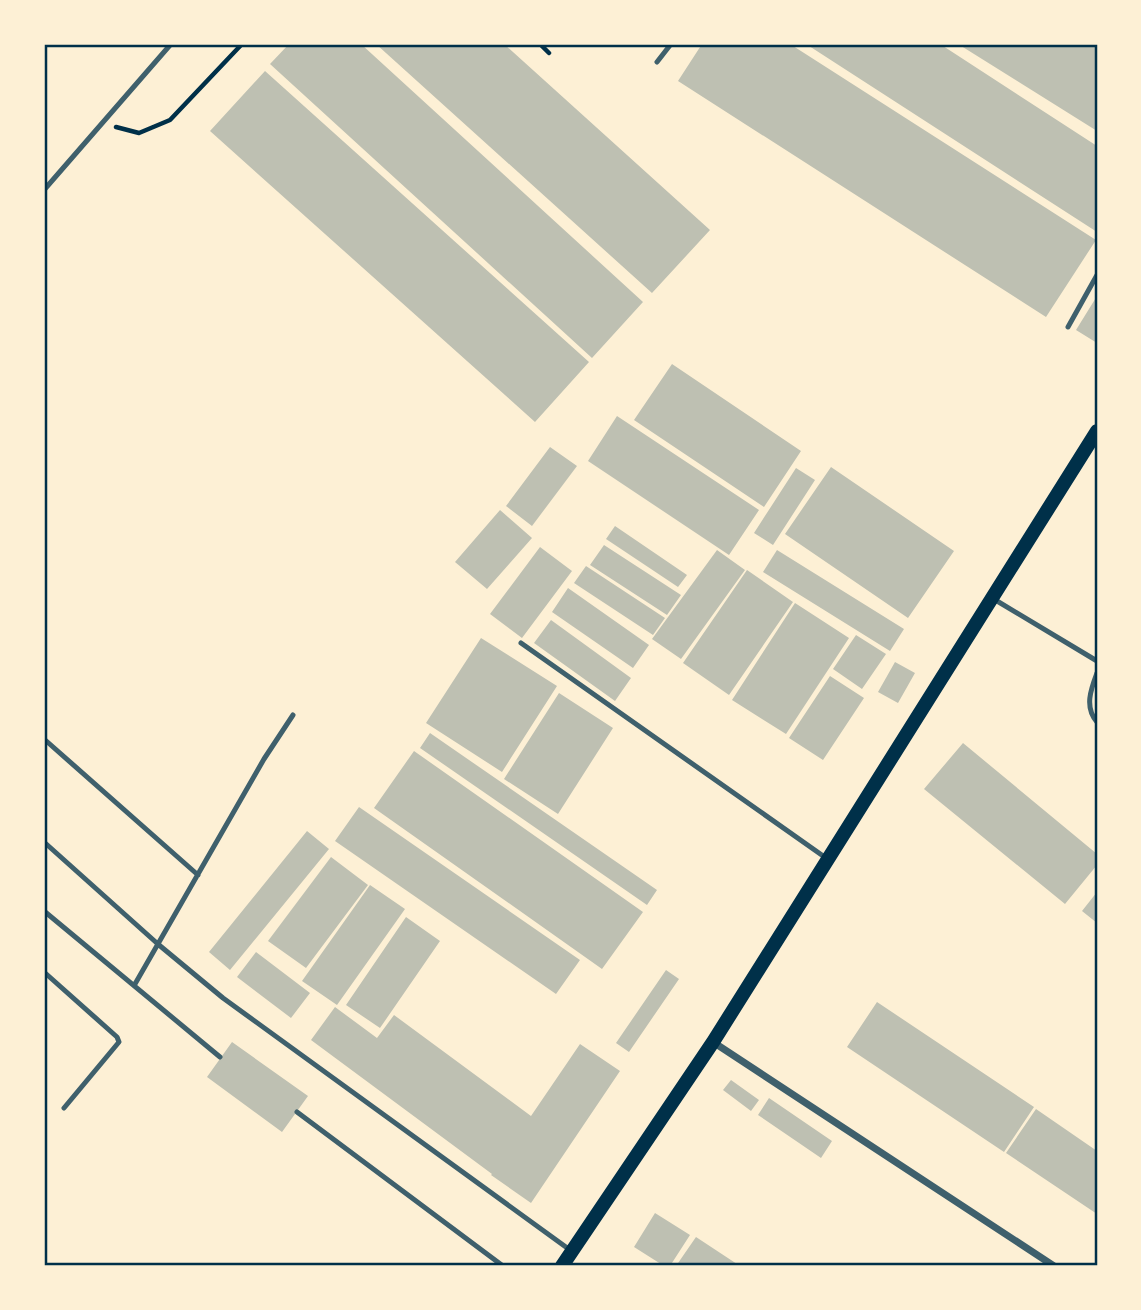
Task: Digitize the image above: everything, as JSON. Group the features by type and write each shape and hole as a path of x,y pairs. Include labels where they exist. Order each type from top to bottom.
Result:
{"main road":[{"path":"562,1266 713,1042 1097,431"}],"street":[{"path":"713,1042 1054,1266"}],"lane":[{"path":"44,190 171,44"},
{"path":"657,62 671,44"},
{"path":"1068,327 1097,275"},
{"path":"992,598 1097,661"},
{"path":"521,643 828,859"},
{"path":"1097,673 1090,692 1090,706 1097,722"},
{"path":"135,984 264,759 293,715"},
{"path":"44,739 198,875"},
{"path":"44,842 223,998 573,1251"},
{"path":"44,911 220,1057"},
{"path":"44,972 117,1037 119,1042 64,1108"},
{"path":"297,1112 503,1266"}],"path":[{"path":"102,124 139,133 170,120 242,44"},
{"path":"540,44 549,53"}],"building":[{"path":"289,44 361,44 643,302 592,358 270,64"},
{"path":"376,44 504,44 710,230 652,293"},
{"path":"702,44 790,44 1096,240 1046,317 678,81"},
{"path":"806,44 940,44 1097,146 1097,232"},
{"path":"958,44 1097,44 1097,131"},
{"path":"265,71 589,362 535,422 210,131"},
{"path":"1097,296 1097,343 1076,330"},
{"path":"672,364 801,451 764,507 634,420"},
{"path":"617,416 759,510 729,555 588,461"},
{"path":"550,447 577,466 532,526 506,506"},
{"path":"831,467 954,551 908,618 785,534"},
{"path":"796,468 815,480 773,545 754,533"},
{"path":"500,510 532,538 487,589 455,562"},
{"path":"615,526 687,575 678,587 606,539"},
{"path":"604,545 681,595 667,615 590,565"},
{"path":"540,547 572,571 522,638 490,614"},
{"path":"717,550 745,570 681,659 652,639"},
{"path":"777,550 904,629 890,651 763,572"},
{"path":"586,566 665,618 653,635 574,583"},
{"path":"747,570 793,602 729,695 683,663"},
{"path":"568,588 649,645 633,668 552,612"},
{"path":"795,603 849,638 786,734 732,700"},
{"path":"551,620 631,678 615,701 534,643"},
{"path":"856,635 886,654 862,689 833,669"},
{"path":"481,638 557,686 502,772 426,723"},
{"path":"895,662 915,673 898,703 878,692"},
{"path":"830,676 864,698 823,760 789,738"},
{"path":"559,693 613,728 558,814 504,779"},
{"path":"430,733 657,890 647,905 420,748"},
{"path":"963,743 1097,854 1097,865 1065,904 924,789"},
{"path":"414,751 643,912 602,969 374,808"},
{"path":"359,807 580,960 556,994 335,841"},
{"path":"307,831 329,849 230,970 209,952"},
{"path":"331,857 368,885 306,968 268,941"},
{"path":"370,885 405,909 337,1005 302,981"},
{"path":"1097,892 1097,923 1082,911"},
{"path":"406,917 440,941 380,1028 346,1005"},
{"path":"256,952 310,993 291,1018 237,977"},
{"path":"666,970 679,979 629,1052 616,1043"},
{"path":"877,1002 1034,1107 1004,1152 847,1047"},
{"path":"335,1007 377,1038 394,1015 531,1116 580,1044 620,1071 531,1203 311,1040"},
{"path":"232,1042 308,1096 282,1132 207,1077"},
{"path":"731,1080 759,1100 751,1111 723,1090"},
{"path":"769,1098 832,1141 821,1158 758,1115"},
{"path":"1036,1109 1097,1151 1097,1214 1006,1153"},
{"path":"655,1213 690,1235 670,1266 664,1266 634,1247"},
{"path":"696,1237 740,1266 676,1266"}]}
